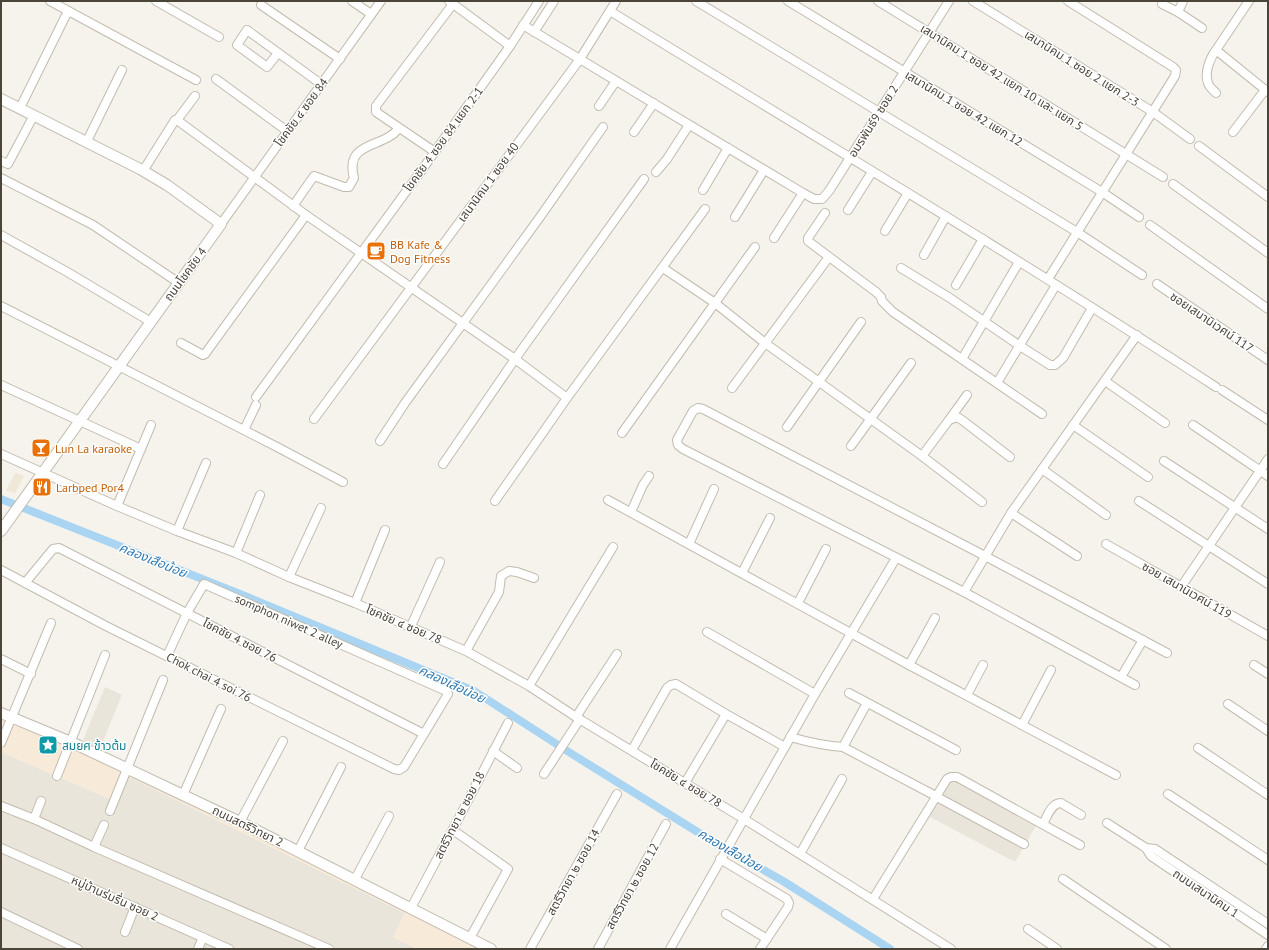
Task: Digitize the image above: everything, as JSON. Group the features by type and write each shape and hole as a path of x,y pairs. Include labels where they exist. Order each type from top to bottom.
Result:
{"street":[{"path":"50,1 196,80"},
{"path":"156,1 219,37"},
{"path":"352,1 371,14"},
{"name":"โชคชัย ๔ ซอย 84","path":"221,224 381,1"},
{"name":"โชคชัย 4 ซอย 84 แยก 2-1","path":"244,430 256,401 361,252 435,152 510,46 539,1"},
{"path":"534,32 554,1"},
{"path":"696,1 1077,232 1142,274"},
{"name":"เสนานิคม 1 ซอย 42 แยก 12","path":"788,1 1102,192 1139,217"},
{"name":"เสนานิคม 1 ซอย 42 แยก 10 และ แยก 5","path":"878,1 1163,177"},
{"name":"อมรพันธ์9 ซอย 2","path":"803,193 814,199 822,199 829,191 949,1"},
{"name":"เสนานิคม 1 ซอย 2 แยก 2-3","path":"972,1 1153,112 1190,138"},
{"path":"1048,279 1153,112 1175,76 1176,70 1068,1"},
{"path":"1178,12 1183,1"},
{"path":"1216,93 1208,83 1207,78 1209,62 1249,1"},
{"name":"เสนานิคม 1 ซอย 40","path":"314,419 580,59 614,2"},
{"path":"435,152 376,112 376,106 451,3 510,46"},
{"path":"261,4 340,58"},
{"path":"1162,4 1178,12 1202,28"},
{"path":"20,108 68,11"},
{"path":"610,11 1048,279 1268,420"},
{"path":"523,25 803,193 774,238"},
{"path":"278,53 267,67 237,45 247,30 321,84"},
{"path":"1216,50 1267,91 1233,132"},
{"path":"87,142 122,70"},
{"path":"216,79 287,131"},
{"path":"599,106 616,81"},
{"path":"143,170 175,120 177,120 195,96"},
{"path":"1,98 143,170 167,185 221,224"},
{"path":"634,132 654,103"},
{"path":"1,161 8,164 34,115"},
{"path":"177,120 293,206 515,359 567,398"},
{"path":"656,172 667,159 689,124"},
{"path":"380,440 405,402 540,217 603,127"},
{"path":"293,206 314,176 344,188 349,187 354,178 353,172 355,154 360,150 394,134 399,128"},
{"path":"1199,146 1268,197"},
{"path":"703,190 728,148"},
{"path":"735,217 764,170"},
{"path":"848,210 872,172"},
{"path":"1,178 93,226 179,283"},
{"path":"443,464 515,359 644,178"},
{"path":"1173,184 1268,253"},
{"path":"885,231 908,193"},
{"path":"495,501 567,398 705,209"},
{"path":"825,213 807,240 876,292 881,297 882,301 893,312 1042,414"},
{"path":"181,343 203,355 205,354 306,215"},
{"path":"924,255 946,216"},
{"name":"ถนนโชคชัย 4","path":"1,530 221,224"},
{"path":"1150,225 1268,309"},
{"path":"1,235 69,273 151,322"},
{"path":"956,285 983,239"},
{"path":"622,433 755,247"},
{"path":"732,388 826,261"},
{"path":"962,359 1020,262"},
{"path":"663,268 715,303 764,343 922,456 982,502"},
{"path":"901,268 950,298 1045,363 1055,365 1063,358 1092,308"},
{"name":"ซอยเสนานิเวศน์ 117","path":"1157,284 1268,360"},
{"path":"997,383 1056,285"},
{"path":"1,306 343,482"},
{"path":"787,427 861,322"},
{"path":"964,592 1011,512 1137,335"},
{"path":"851,446 911,363"},
{"path":"1105,381 1165,422"},
{"path":"1,385 141,449"},
{"path":"922,456 967,395"},
{"path":"1135,685 964,592 678,445 677,440 693,411 698,408 703,409 1167,653"},
{"path":"949,420 957,417 962,420 1010,457"},
{"path":"117,506 151,424"},
{"path":"1193,425 1268,476"},
{"path":"1073,426 1148,477"},
{"name":"โชคชัย ๔ ซอย 78","path":"1,454 117,506 177,531 236,553 289,577 411,626 466,651 529,686 578,718 744,819 951,949"},
{"path":"1181,587 1268,459"},
{"path":"1164,461 1268,529"},
{"path":"177,531 206,462"},
{"path":"1042,469 1106,515"},
{"path":"631,512 643,485 649,476"},
{"path":"688,544 714,489"},
{"path":"236,553 260,495"},
{"path":"608,500 909,665 1116,775"},
{"path":"1139,501 1268,584"},
{"path":"289,577 321,508"},
{"path":"1011,512 1077,556"},
{"path":"742,573 770,518"},
{"path":"355,603 385,530"},
{"name":"ซอย เสนานิเวศน์ 119","path":"1106,544 1268,636"},
{"path":"529,686 613,547"},
{"name":"โชคชัย 4 ซอย 76","path":"25,583 53,549 56,548 424,734"},
{"path":"798,603 826,549"},
{"path":"670,949 790,737 896,558"},
{"path":"411,626 440,562"},
{"name":"Chok chai 4 soi 76","path":"1,570 106,626 394,769 399,770 404,767 424,734"},
{"path":"466,651 499,592 501,576 509,571 534,578"},
{"name":"somphon niwet 2 alley","path":"167,656 187,613 204,584 447,691 448,694 424,734"},
{"path":"909,665 935,618"},
{"path":"1,744 51,623"},
{"path":"707,632 815,694"},
{"path":"1121,677 1143,640"},
{"path":"544,774 617,654"},
{"path":"57,776 105,655"},
{"path":"1,659 31,674"},
{"path":"967,695 983,665"},
{"path":"1254,665 1268,674"},
{"path":"1022,725 1052,670"},
{"path":"110,811 163,680"},
{"path":"632,750 667,688 676,684 785,747"},
{"path":"849,693 956,750"},
{"path":"843,747 867,703"},
{"path":"1228,704 1268,731"},
{"path":"183,795 221,708"},
{"name":"ถนนสตรีวิทยา 2","path":"1,713 71,742 127,770 240,822 491,949"},
{"path":"685,783 726,714"},
{"name":"สตรีวิทยา ๒ ซอย 18","path":"411,908 508,723"},
{"path":"790,737 811,743 843,747 1024,844"},
{"path":"240,822 283,741"},
{"path":"1198,748 1268,795"},
{"path":"493,750 517,768"},
{"path":"298,851 341,767"},
{"path":"873,900 935,796 951,777 957,777 1080,845"},
{"path":"800,854 842,779"},
{"name":"สตรีวิทยา ๒ ซอย 14","path":"530,949 617,794"},
{"path":"1168,794 1268,860"},
{"path":"34,819 41,801"},
{"path":"1043,824 1057,803 1061,803 1081,815"},
{"path":"1,806 34,819 94,847 329,949"},
{"path":"355,880 388,816"},
{"name":"ถนนเสนานิคม 1","path":"1107,823 1146,848 1152,856 1268,935"},
{"name":"สตรีวิทยา ๒ ซอย 12","path":"598,949 666,824"},
{"path":"94,847 104,825"},
{"path":"452,830 508,869 470,938"},
{"name":"หมู่บ้านร่มรื่น ซอย 2","path":"1,848 229,949"},
{"name":"ถนนเสนานิคม 1","path":"1146,848 1155,848 1268,924"},
{"path":"724,853 786,899 789,903 788,907 760,949"},
{"path":"1063,879 1166,949"},
{"path":"125,932 135,907"},
{"path":"1,912 78,949"},
{"path":"726,914 767,939"},
{"path":"1028,929 1057,949"},
{"path":"198,949 203,937"}],"shaded area":[{"path":"15,473 24,476 15,493 6,491"},
{"path":"105,687 122,695 100,748 83,740"},
{"path":"1,717 119,769 397,904 481,949 417,949 393,937 405,913 121,773 111,799 1,752"},
{"path":"1,752 110,799 121,773 405,913 393,937 417,949 1,949"},
{"path":"951,779 1037,824 1015,862 928,816"}],"waterway":[{"name":"คลองเสือน้อย","path":"1,499 240,594 474,691 704,836 783,881 890,949"}],"place":[{"name":"BB Kafe & Dog Fitness","path":"376,251"},
{"name":"Lun La karaoke","path":"41,448"},
{"name":"Larbped Por4","path":"42,487"},
{"name":"สมยศ ข้าวต้ม","path":"48,745"}]}
